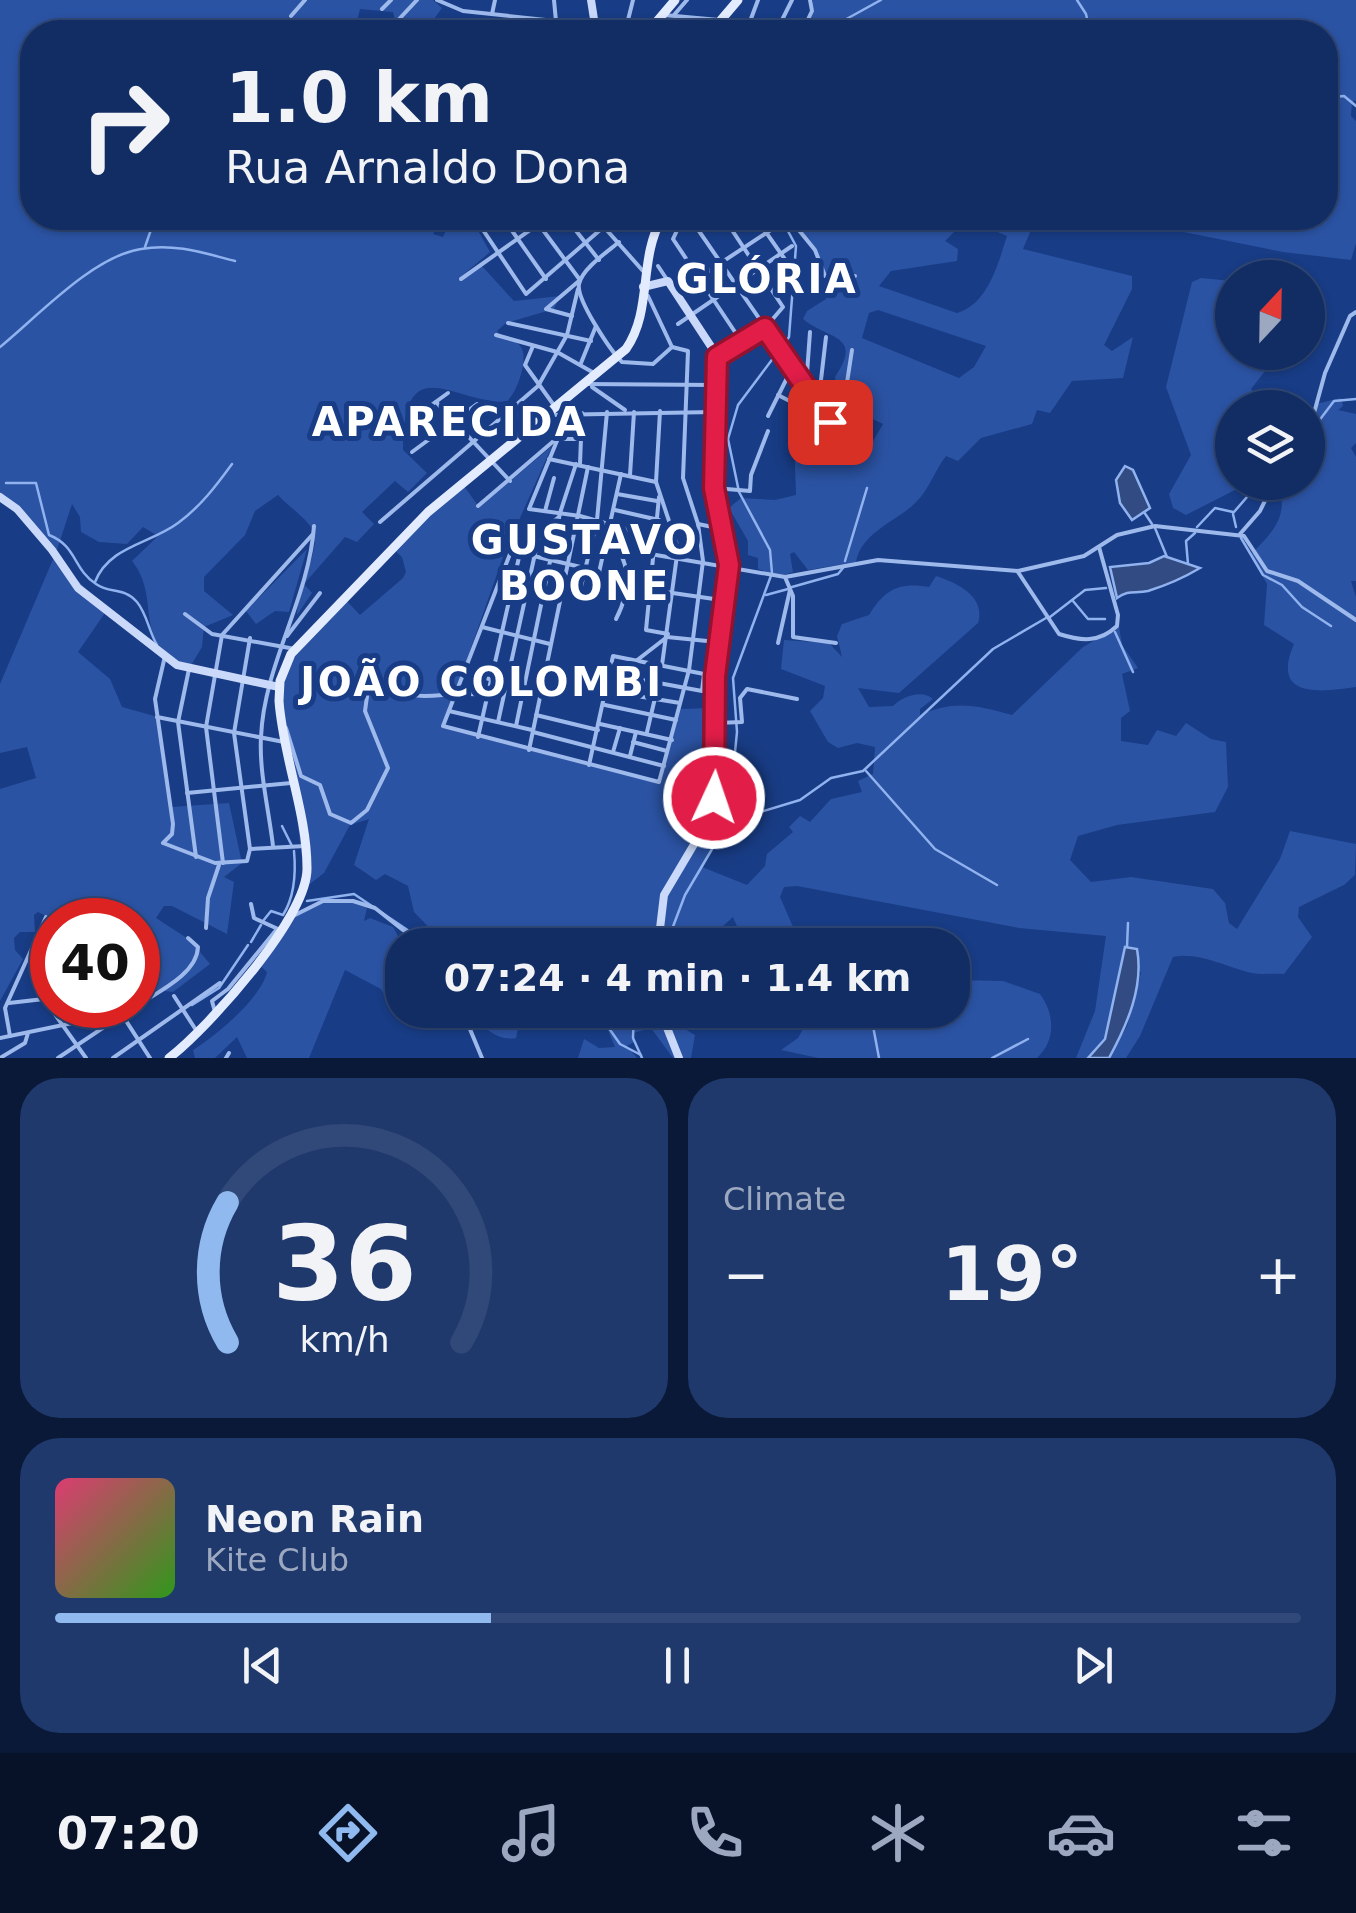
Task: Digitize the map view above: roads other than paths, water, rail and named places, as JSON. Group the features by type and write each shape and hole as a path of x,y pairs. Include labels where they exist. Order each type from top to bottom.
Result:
{"main road":[{"path":"663,20 674,0"},
{"path":"721,20 738,0"},
{"path":"170,1058 217,1013 293,916 306,885 305,846 275,686 295,649 422,518 618,358 638,328 649,242 656,230"}],"street":[{"path":"291,16 305,0"},
{"path":"382,8 391,0"},
{"path":"396,20 417,0"},
{"path":"438,0 454,10 546,20"},
{"path":"492,14 495,0"},
{"path":"669,15 687,0"},
{"path":"669,15 721,20"},
{"path":"482,230 523,293 546,278 600,230"},
{"path":"512,230 546,278"},
{"path":"461,279 526,230"},
{"path":"543,230 580,280"},
{"path":"574,230 598,260"},
{"path":"608,230 644,271"},
{"path":"677,230 673,239 743,344"},
{"path":"698,230 817,399 830,425 825,444"},
{"path":"717,357 743,344 782,314 782,304 733,230"},
{"path":"675,293 769,230"},
{"path":"795,230 814,250 824,276 855,276"},
{"path":"766,232 790,268"},
{"path":"572,316 547,310 618,242"},
{"path":"678,324 792,246"},
{"path":"658,266 717,357 714,488 729,565 718,642 714,798 696,841 664,895 660,928"},
{"path":"380,522 538,386 567,335 580,280"},
{"path":"560,515 512,551 443,726 659,782 688,670 703,561 698,524 683,484 688,351 672,347 655,318 644,287 668,281"},
{"path":"578,289 618,358 631,365 654,364 672,347"},
{"path":"1320,390 1350,316 1356,312"},
{"path":"508,323 591,341"},
{"path":"580,364 596,326"},
{"path":"806,387 810,332"},
{"path":"496,335 557,352 596,375"},
{"path":"817,399 826,337"},
{"path":"533,346 525,365 552,412 714,412"},
{"path":"817,399 844,402 852,350"},
{"path":"768,416 792,368"},
{"path":"588,386 715,385"},
{"path":"588,386 630,412"},
{"path":"412,420 448,393"},
{"path":"798,429 810,394"},
{"path":"778,395 807,410"},
{"path":"436,402 510,481"},
{"path":"412,452 477,404"},
{"path":"514,408 528,432"},
{"path":"660,411 656,482 676,536 677,558 662,665"},
{"path":"580,595 605,470 607,412"},
{"path":"630,412 630,475"},
{"path":"568,414 529,509 580,516 658,538"},
{"path":"516,726 560,515 578,464 582,414"},
{"path":"714,488 740,493 752,487 750,476 768,430"},
{"path":"478,506 556,439 582,439"},
{"path":"550,459 656,482"},
{"path":"529,750 588,467"},
{"path":"596,586 622,474"},
{"path":"545,511 554,478"},
{"path":"659,493 658,538 646,630 718,642"},
{"path":"617,494 659,502"},
{"path":"0,497 21,514 78,588 164,656 189,669 275,686"},
{"path":"1240,534 1265,500"},
{"path":"615,510 659,520"},
{"path":"698,524 724,530"},
{"path":"273,846 261,738 314,526"},
{"path":"656,555 785,576 878,560 1018,572 1062,563 1117,535 1155,526 1240,534 1267,571 1298,581 1356,620"},
{"path":"498,722 540,530"},
{"path":"206,928 218,865 206,727 222,635 313,534"},
{"path":"609,537 622,552 626,566 626,596 616,619"},
{"path":"1018,572 1057,633 1081,640 1104,636 1117,626 1118,615 1099,547"},
{"path":"512,551 587,568"},
{"path":"478,736 520,553"},
{"path":"785,576 794,638 836,642"},
{"path":"510,593 528,588 562,595"},
{"path":"652,590 725,601"},
{"path":"778,642 790,590"},
{"path":"286,636 320,593"},
{"path":"185,614 201,630 295,649"},
{"path":"482,627 550,644"},
{"path":"172,834 163,842 218,865 247,860 250,849 234,732 254,639 250,629"},
{"path":"632,677 636,661 668,635"},
{"path":"164,656 155,691 172,847"},
{"path":"589,765 613,656 704,674 702,691 610,674"},
{"path":"189,669 178,722 196,856"},
{"path":"464,673 540,691"},
{"path":"282,727 289,731 300,776 320,784 330,814 354,822 370,806 388,768 365,711 369,682 380,680 407,697 457,690 486,696"},
{"path":"716,723 738,723 740,698 747,690 797,700"},
{"path":"606,691 680,703"},
{"path":"646,734 654,698"},
{"path":"605,705 676,720"},
{"path":"449,710 665,766"},
{"path":"536,716 672,740"},
{"path":"157,718 284,742"},
{"path":"613,753 620,728"},
{"path":"630,757 636,732"},
{"path":"633,742 669,752"},
{"path":"187,793 290,782"},
{"path":"250,849 273,846 290,850 305,846"},
{"path":"293,916 323,901 353,901 375,908 400,928"},
{"path":"252,904 254,918 280,929"},
{"path":"160,987 193,962 198,947 188,938"},
{"path":"10,1052 5,1037 8,1003 30,953"},
{"path":"114,1058 220,983"},
{"path":"174,996 198,1034"},
{"path":"8,1003 30,1001"},
{"path":"5,1037 46,1028"},
{"path":"67,1028 86,1058"},
{"path":"58,1058 100,1028"},
{"path":"131,1028 150,1058"},
{"path":"470,1028 482,1058"},
{"path":"667,1028 679,1058"},
{"path":"0,1058 28,1041 28,1033"}],"waterway":[{"path":"845,20 881,0"},
{"path":"1077,0 1087,20"},
{"path":"1338,97 1344,96 1356,106"},
{"path":"145,247 151,230"},
{"path":"672,928 685,895 728,822 737,732 733,678 772,573 770,550 739,492 728,439 738,405 789,337 796,246 787,230"},
{"path":"0,347 85,275 123,254 165,247 235,261"},
{"path":"1325,413 1334,401 1356,399"},
{"path":"95,582 101,570 120,553 186,517 232,464"},
{"path":"6,483 36,483 49,535 65,545 96,584 127,594 137,602 157,645"},
{"path":"845,561 867,488"},
{"path":"1234,512 1244,500"},
{"path":"1197,527 1215,508 1233,512"},
{"path":"1144,512 1152,524"},
{"path":"1233,514 1236,527"},
{"path":"1155,528 1167,557"},
{"path":"1188,564 1186,541 1195,533"},
{"path":"1241,538 1263,575 1282,585 1302,607 1331,626"},
{"path":"792,587 838,574 843,568"},
{"path":"1050,617 1085,590 1106,588"},
{"path":"766,595 788,589"},
{"path":"1073,601 1088,619 1105,619"},
{"path":"731,821 800,800 831,778 863,771 993,649 1046,618"},
{"path":"1115,632 1133,672"},
{"path":"866,771 935,849 997,885"},
{"path":"282,826 292,846"},
{"path":"263,921 271,911 283,915 287,908 294,884 294,851"},
{"path":"307,901 354,894 405,928"},
{"path":"1127,947 1128,923"},
{"path":"251,942 261,925"},
{"path":"192,1005 219,988 248,945"},
{"path":"609,1028 620,1044 641,1055"},
{"path":"633,1028 633,1038 642,1058"},
{"path":"873,1028 879,1058"},
{"path":"992,1058 1028,1039"}],"district":[{"name":"GLÓRIA","path":"767,279"},
{"name":"APARECIDA","path":"450,422"},
{"name":"GUSTAVO BOONE","path":"585,563"},
{"name":"JOÃO COLOMBI","path":"482,682"}]}
